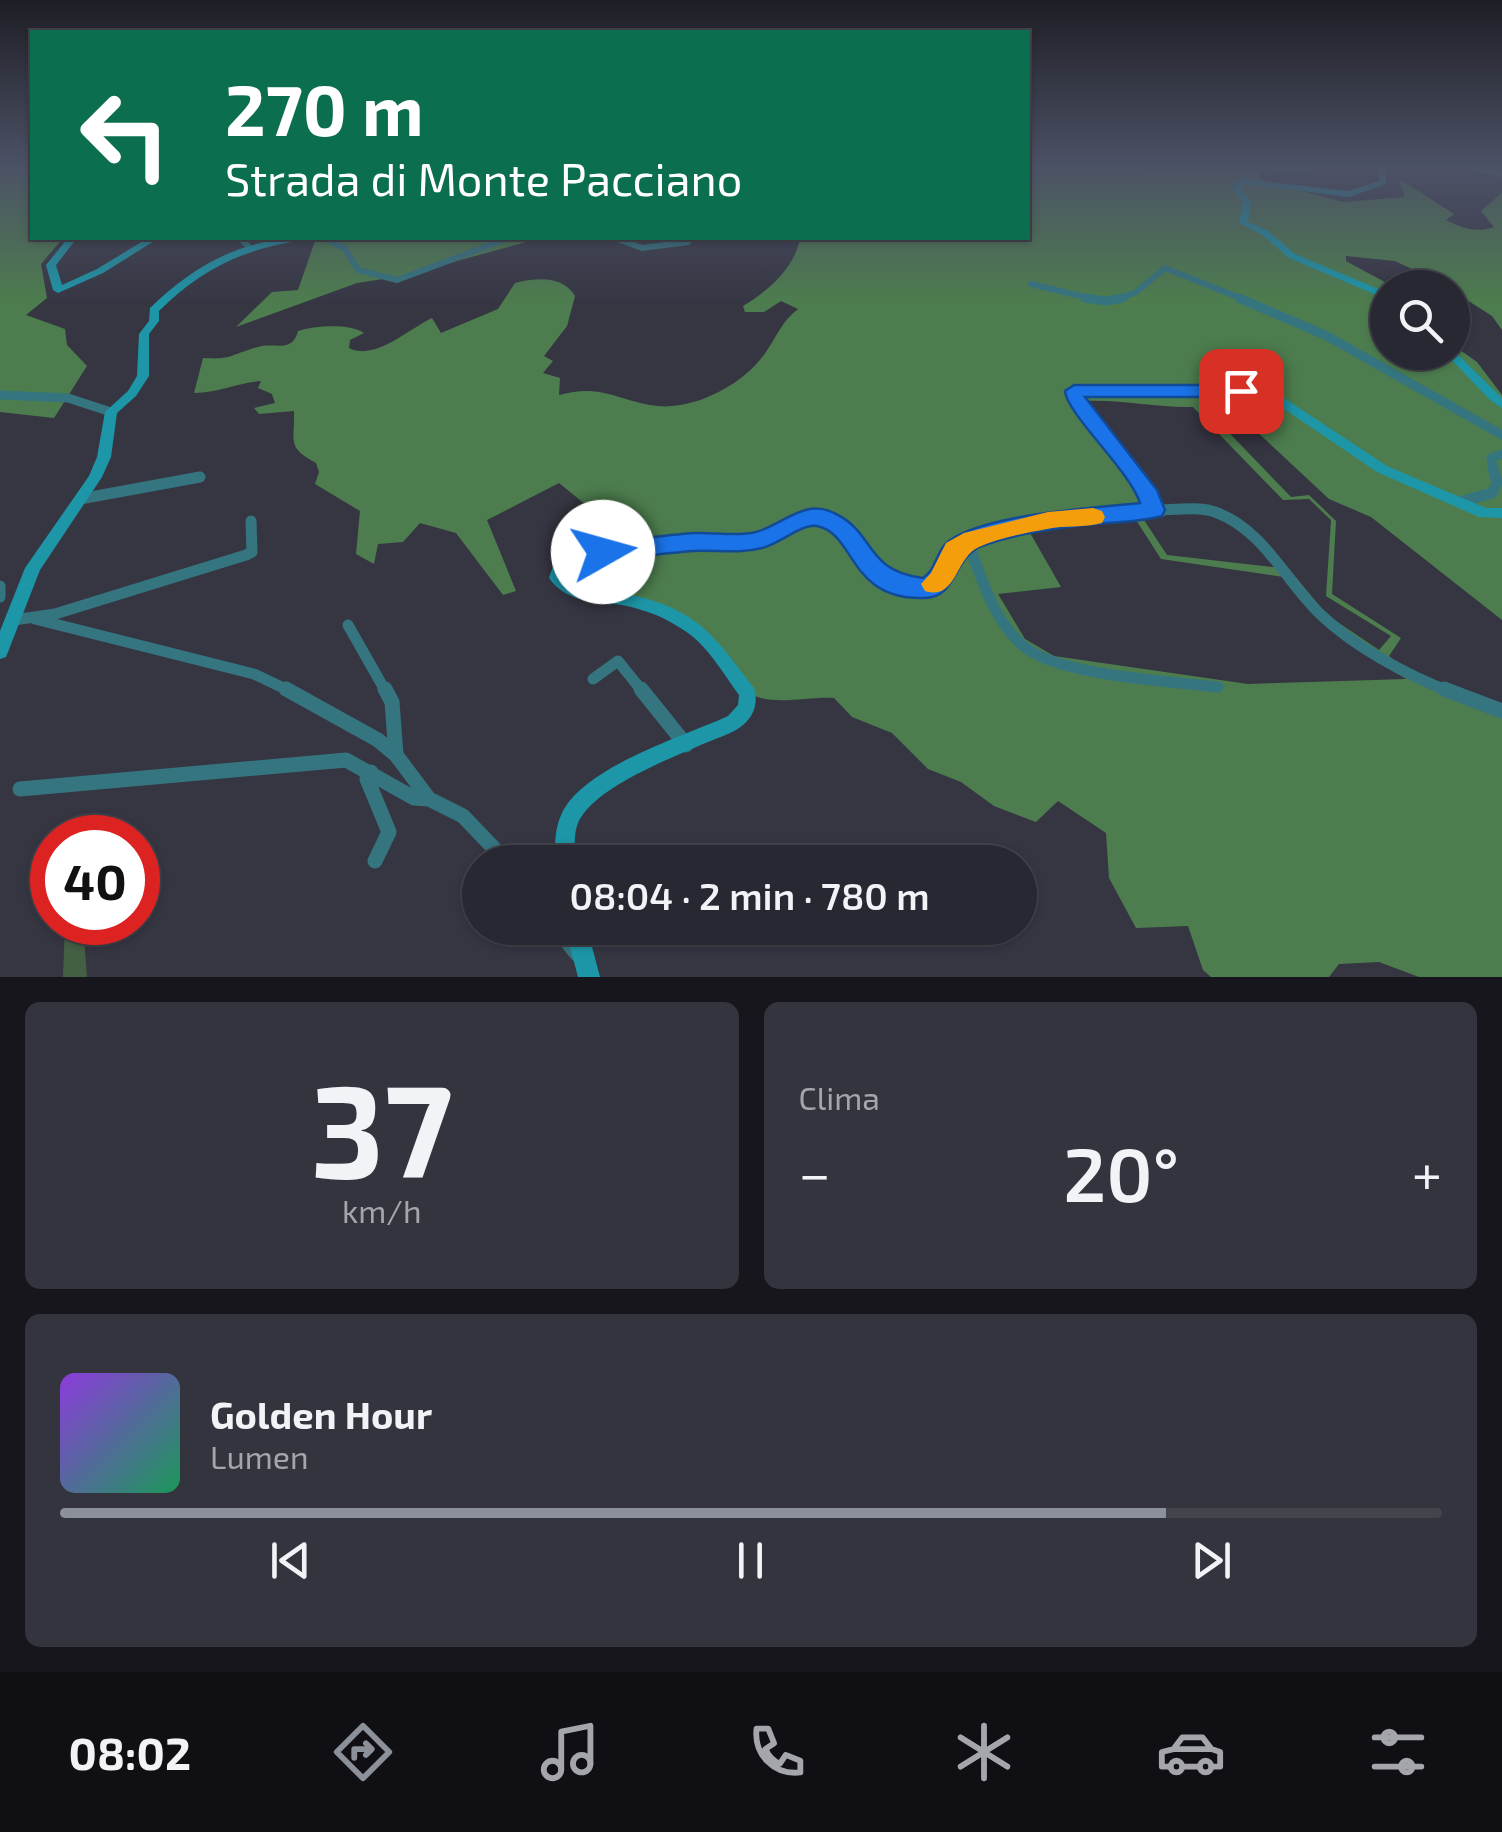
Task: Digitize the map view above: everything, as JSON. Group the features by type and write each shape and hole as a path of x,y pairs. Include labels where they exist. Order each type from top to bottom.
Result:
{"street":[{"path":"1245,213 1243,223 1264,232 1292,256 1370,289"},
{"path":"70,240 51,265 58,290 100,271 151,240"},
{"path":"0,652 33,568 104,458 110,412 143,376 144,334 154,321 154,310 185,278 245,243 277,240"},
{"path":"331,240 351,253 358,270 397,280 504,240"},
{"path":"622,240 650,248 688,242"},
{"path":"1030,284 1064,289 1092,300 1121,302 1133,297 1165,268 1176,270 1328,336 1502,435"},
{"path":"1470,367 1489,394 1502,404"},
{"path":"1154,510 1149,495 1105,433 1075,400 1074,391 1241,391 1271,395 1382,469 1484,513 1502,512"},
{"path":"0,395 68,398 110,412"},
{"path":"1463,501 1492,492 1498,483 1491,458 1502,454"},
{"path":"80,499 200,478"},
{"path":"564,845 572,814 594,792 629,770 734,722 747,708 748,693 698,631 658,610 622,599 585,597 563,584 558,578 559,569 570,558 694,542 747,543 767,538 808,516 828,519 850,538 873,571 890,584 926,589 941,579 954,549 1048,520 1154,510 1214,511 1248,532 1319,613 1368,649 1443,689 1502,712"},
{"path":"9,623 35,619 246,555 252,552 251,521"},
{"path":"968,542 998,612 1032,654 1082,666 1218,687"},
{"path":"0,586 0,597"},
{"path":"35,619 254,674 378,740 396,755 429,799"},
{"path":"348,625 392,702 396,755"},
{"path":"593,679 618,661 686,746"},
{"path":"20,789 346,760 414,798 429,799 464,816 491,845"},
{"path":"371,772 367,780 390,832 375,861"},
{"path":"569,945 587,970"},
{"path":"580,945 587,970"}],"green space":[{"path":"0,213 30,213 30,240 61,240 41,264 47,298 26,315 65,329 67,345 87,366 54,418 0,412"},
{"path":"1030,213 1452,213 1446,220 1475,230 1494,227 1482,213 1502,213 1502,330 1492,316 1470,302 1470,270 1414,270 1395,261 1346,256 1346,261 1370,274 1370,370 1470,370 1470,357 1502,395 1502,620 1371,517 1329,499 1255,430 1210,413 1291,497 1309,495 1336,521 1332,594 1401,638 1389,656 1401,666 1502,709 1502,977 1419,977 1379,962 1339,964 1329,977 1211,977 1203,970 1188,926 1136,928 1109,878 1106,833 1058,801 1036,822 994,806 961,782 928,769 892,733 852,717 834,698 758,697 742,687 706,639 686,622 656,608 574,586 571,573 586,571 618,531 559,483 487,520 516,591 503,595 456,533 420,523 403,542 378,544 374,564 356,554 360,511 315,484 319,472 316,463 296,448 294,411 259,414 254,408 275,403 272,394 258,388 261,381 194,393 203,358 287,345 298,331 332,326 364,333 350,340 349,348 369,350 432,318 441,333 498,309 515,283 540,279 563,284 575,296 567,326 544,356 553,361 543,373 560,378 559,395 596,391 650,405 682,405 730,386 766,352 798,309 781,301 764,312 745,312 743,306 779,278 799,240 1030,240","holes":["1083,401 1193,407 1283,500 1309,499 1331,520 1326,596 1391,636 1379,650 1327,615 1289,569 1167,555 1144,520 1165,516","1136,520 1161,559 1284,577 1321,622 1406,679 1248,684 1054,656 1025,639 998,594 1061,587 1029,531"]},
{"path":"315,240 534,240 402,276 357,283 236,327 272,292 298,290"},
{"path":"64,945 85,945 87,977 63,977"}],"slow traffic":[{"path":"934,584 941,579 954,549 972,540 1048,520 1093,517"}],"route":[{"path":"603,552 694,542 747,543 767,538 808,516 828,519 850,538 873,571 890,584 926,589 941,579 954,549 972,540 1048,520 1154,510 1149,495 1105,433 1075,400 1074,391 1241,391"}]}
